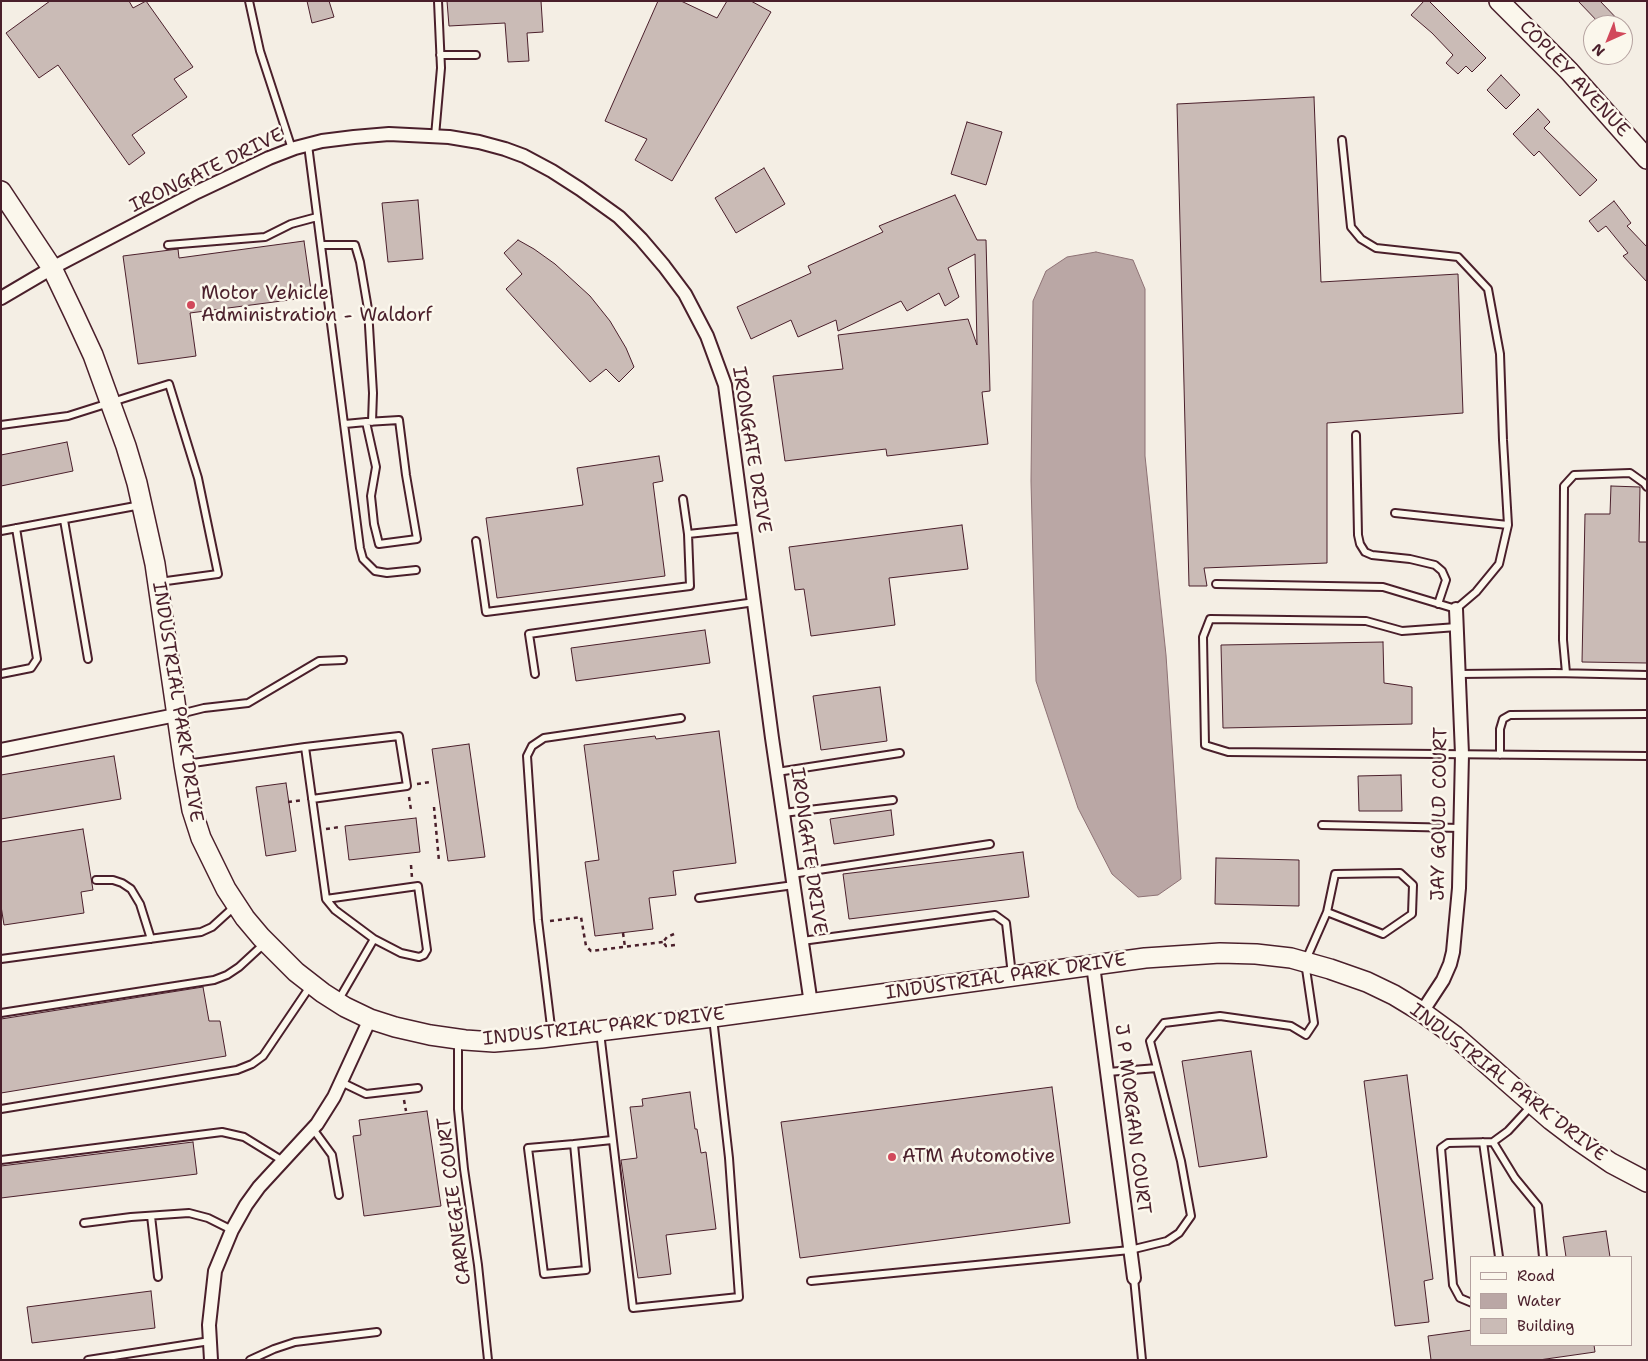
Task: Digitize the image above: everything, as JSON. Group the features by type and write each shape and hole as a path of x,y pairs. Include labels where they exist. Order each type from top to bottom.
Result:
{"street":[{"name":"COPLEY AVENUE","path":"1500,1 1569,70 1647,159"},
{"name":"IRONGATE DRIVE","path":"1,298 52,268 197,192 269,158 292,149 322,141 389,134 435,136 478,142 524,156 588,194 619,217 664,266 685,294 707,336 725,385 777,772 811,1004"},
{"name":"INDUSTRIAL PARK DRIVE","path":"1,191 52,268 93,354 137,483 158,582 176,715 192,810 201,838 214,866 236,904 266,942 296,972 337,1002 370,1019 430,1035 494,1042 552,1037 713,1017 1145,958 1220,953 1256,954 1291,958 1367,982 1394,995 1422,1012 1455,1036 1551,1120 1611,1163 1647,1182"},
{"name":"JAY GOULD COURT","path":"1422,1012 1443,980 1453,952 1460,888 1462,754 1456,609"},
{"path":"1,750 176,715"},
{"name":"J P MORGAN COURT","path":"1093,965 1134,1278"},
{"path":"211,1360 209,1325 215,1271 232,1230 259,1187 313,1129 334,1097 370,1019"}],"lane":[{"path":"249,1 260,51 292,149"},
{"path":"435,136 441,68 438,1"},
{"path":"440,55 476,55"},
{"path":"1216,584 1383,587 1456,609 1476,592 1499,564 1508,525 1500,354 1488,289 1458,257 1376,248 1361,239 1351,227 1342,140"},
{"path":"308,145 360,548 363,559 375,571 387,573 416,570"},
{"path":"168,245 264,237 291,224 317,217"},
{"path":"321,245 355,245 360,262 368,309 373,393 369,422 376,467 371,496 374,524 379,544 418,539 406,475 399,420 369,422 345,424"},
{"path":"1,425 68,416 169,384 198,478 218,574 158,582"},
{"path":"1356,436 1358,535 1360,544 1365,552 1372,555 1435,564 1442,571 1446,580 1438,604"},
{"path":"1566,673 1563,640 1564,486 1574,475 1630,473 1647,486"},
{"path":"476,541 486,612 690,586 688,534 683,499"},
{"path":"1,531 142,505"},
{"path":"1395,514 1508,525"},
{"path":"64,520 88,659"},
{"path":"1,674 32,668 36,659 16,528"},
{"path":"688,534 745,528"},
{"path":"535,674 529,634 755,602"},
{"path":"1457,627 1402,631 1366,621 1210,619 1203,637 1205,745 1228,752 1647,756"},
{"path":"176,715 204,708 248,703 319,661 343,660"},
{"path":"1459,674 1566,673 1647,675"},
{"path":"1500,754 1500,729 1503,719 1510,715 1647,714"},
{"path":"552,1037 538,920 527,756 532,746 544,738 681,718"},
{"path":"184,764 399,736 407,786 312,798"},
{"path":"305,747 326,899 335,910 354,926 374,939 401,953 419,957 424,956 427,950 418,886 326,899"},
{"path":"777,772 900,753"},
{"path":"783,813 893,800"},
{"path":"1322,825 1461,828"},
{"path":"699,898 990,844"},
{"path":"811,1281 1130,1250 1167,1241 1179,1234 1191,1216 1181,1161 1150,1041 1164,1023 1220,1016 1292,1026 1306,1035 1314,1023 1305,962 1327,912 1335,874 1400,872 1413,884 1412,914 1383,934 1327,912"},
{"path":"96,880 113,880 122,883 130,889 140,904 151,939"},
{"path":"1,959 201,932 221,920 236,904"},
{"path":"802,941 995,915 1006,923 1012,976"},
{"path":"337,1002 374,939"},
{"path":"1,1013 214,980 228,975 239,967 266,942"},
{"path":"1,1109 237,1070 252,1064 263,1056 312,984"},
{"path":"600,1031 633,1308 739,1297 729,1158 713,1017"},
{"name":"CARNEGIE COURT","path":"458,1039 458,1109 488,1360"},
{"path":"1108,1072 1157,1068"},
{"path":"341,1082 366,1094 418,1088"},
{"path":"1470,1302 1460,1298 1453,1285 1441,1148 1448,1143 1493,1142 1508,1131 1533,1104"},
{"path":"313,1129 332,1155 339,1195"},
{"path":"1,1160 222,1132 244,1138 284,1162"},
{"path":"574,1144 586,1270 544,1274 528,1148 612,1140"},
{"path":"1483,1142 1499,1256"},
{"path":"1493,1142 1515,1178 1538,1206 1543,1256"},
{"path":"84,1223 190,1213 208,1218 232,1230"},
{"path":"151,1216 158,1277"},
{"path":"1134,1278 1142,1360"},
{"path":"250,1360 295,1342 377,1332"},
{"path":"88,1360 210,1341"}],"path":[{"path":"407,786 411,810"},
{"path":"288,802 302,800"},
{"path":"434,807 439,862"},
{"path":"550,922 581,917 586,946 591,951 663,942 667,937 674,934"},
{"path":"623,933 625,947"},
{"path":"663,942 666,946 676,945"}],"water":[{"path":"1096,252 1133,260 1145,289 1145,456 1166,655 1181,879 1158,895 1138,897 1112,874 1078,808 1036,681 1031,481 1033,301 1046,271 1067,257"}],"building":[{"path":"50,1 129,1 133,8 146,1 193,67 174,79 187,97 132,135 145,153 129,165 58,65 39,78 6,33"},
{"path":"307,1 329,1 334,17 312,23"},
{"path":"447,1 541,1 543,32 527,33 529,61 508,62 505,23 449,26"},
{"path":"658,1 681,1 717,18 727,1 751,1 771,12 672,181 635,160 647,139 605,121"},
{"path":"1424,1 1429,1 1486,58 1472,72 1466,66 1458,74 1446,63 1453,55 1411,15"},
{"path":"1578,1 1600,1 1613,15 1591,15"},
{"path":"1501,75 1520,95 1506,109 1487,90"},
{"path":"1314,97 1321,282 1458,274 1463,413 1327,423 1327,563 1204,568 1207,586 1189,586 1177,104"},
{"path":"1538,109 1550,122 1544,128 1597,180 1580,196 1539,151 1534,156 1513,134"},
{"path":"967,122 1002,132 986,185 951,174"},
{"path":"764,168 785,204 736,233 715,198"},
{"path":"955,195 977,240 986,240 990,391 982,392 988,444 887,456 886,449 785,461 773,376 843,369 838,335 968,319 977,345 975,254 948,268 959,297 945,306 939,293 907,311 901,301 838,331 836,320 798,337 791,320 751,339 737,307 811,273 808,266 883,232 879,226"},
{"path":"418,200 423,259 388,262 382,203"},
{"path":"1614,201 1631,223 1627,226 1647,247 1647,282 1623,256 1628,253 1606,226 1598,232 1589,221"},
{"path":"518,240 555,264 590,296 610,321 626,348 634,367 619,382 606,369 590,382 506,289 522,274 504,253"},
{"name":"Motor Vehicle Administration - Waldorf","path":"304,241 312,297 190,313 196,356 138,364 123,256 178,249 179,258"},
{"path":"67,442 73,471 1,486 1,455"},
{"path":"659,456 663,481 653,483 665,576 497,598 486,518 583,505 577,468"},
{"path":"1611,486 1640,487 1639,542 1647,542 1647,663 1582,662 1585,514 1610,514"},
{"path":"962,525 968,569 889,578 895,625 811,636 804,589 795,590 789,547"},
{"path":"705,630 710,663 576,681 571,648"},
{"path":"1383,642 1384,683 1412,687 1412,724 1223,728 1221,645"},
{"path":"880,687 887,741 821,750 813,696"},
{"path":"719,731 736,863 673,871 676,895 649,898 653,929 595,936 585,862 599,860 584,745 655,736 656,739"},
{"path":"469,744 485,857 448,861 432,749"},
{"path":"114,756 121,799 1,819 1,775"},
{"path":"1401,775 1402,811 1359,811 1358,776"},
{"path":"286,783 296,851 266,856 256,787"},
{"path":"891,810 894,835 834,844 830,819"},
{"path":"416,818 420,852 349,860 345,826"},
{"path":"83,829 93,890 81,892 84,913 4,925 1,906 1,842"},
{"path":"1023,852 1029,897 849,919 843,874"},
{"path":"1216,858 1299,860 1299,906 1215,904"},
{"path":"203,987 209,1021 220,1021 226,1056 1,1093 1,1019"},
{"path":"1251,1051 1267,1157 1199,1167 1182,1061"},
{"path":"1407,1075 1433,1279 1424,1281 1429,1322 1395,1326 1364,1081"},
{"path":"1052,1087 1070,1223 800,1258 781,1122"},
{"path":"690,1092 695,1129 697,1129 701,1153 706,1152 716,1229 666,1235 671,1274 638,1278 621,1160 637,1158 630,1107 643,1106 642,1099"},
{"path":"427,1111 441,1206 364,1216 353,1136 361,1135 359,1120"},
{"path":"193,1142 197,1174 1,1198 1,1166"},
{"path":"1606,1231 1610,1256 1566,1256 1563,1237"},
{"path":"151,1291 155,1328 32,1343 27,1307"},
{"path":"1470,1330 1470,1346 1594,1346 1595,1352 1539,1360 1431,1360 1428,1336"}],"place":[{"name":"Motor Vehicle Administration - Waldorf","path":"191,305"},
{"name":"ATM Automotive","path":"892,1157"}]}
